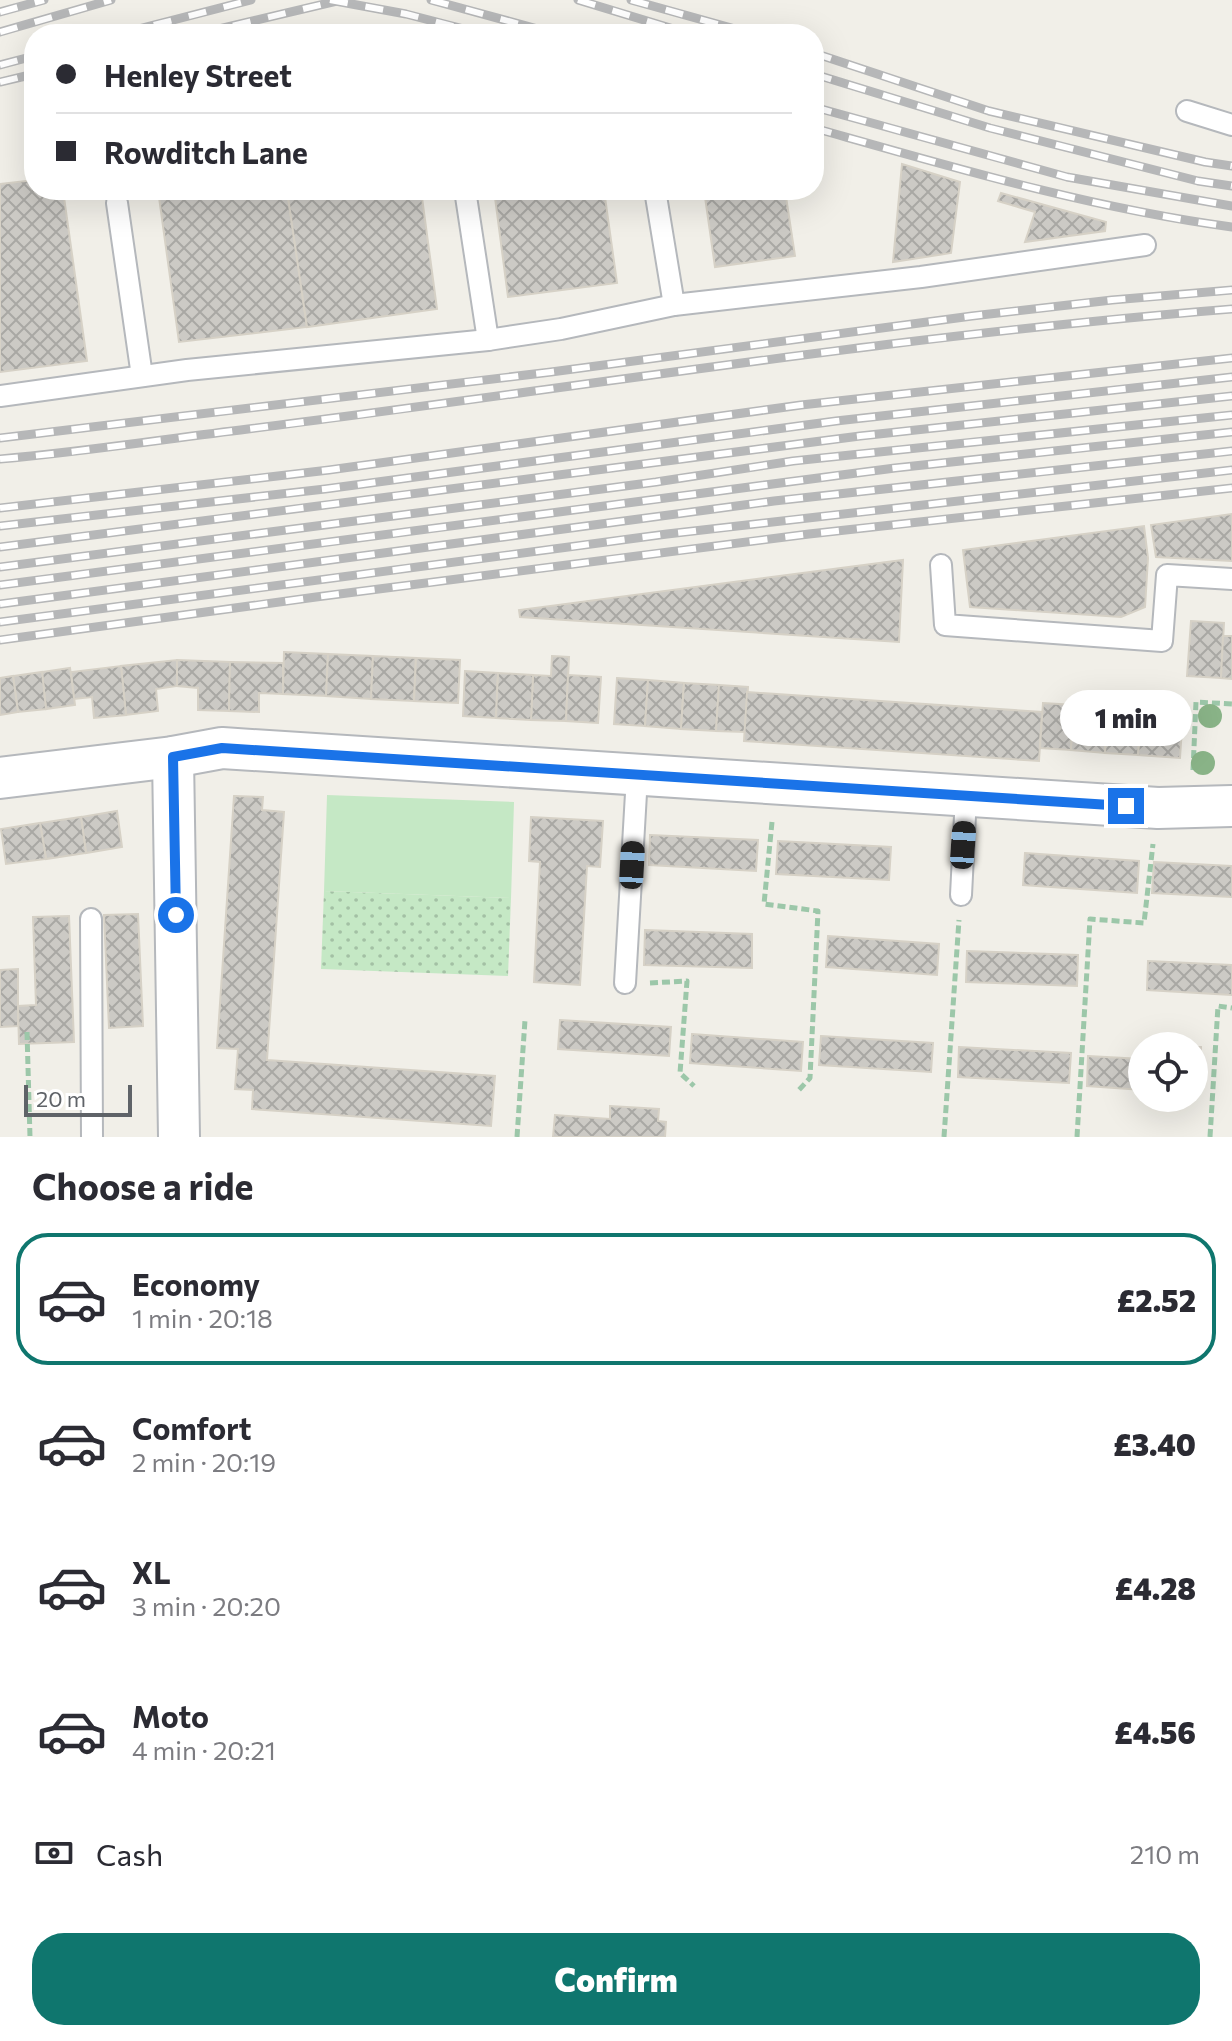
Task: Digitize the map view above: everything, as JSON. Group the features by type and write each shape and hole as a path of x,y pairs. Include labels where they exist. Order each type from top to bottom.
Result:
{"street":[{"path":"0,778 222,748 966,796 1175,807 1232,806"},
{"path":"173,757 179,1137"}],"lane":[{"path":"1187,111 1232,125"},
{"path":"467,200 488,340"},
{"path":"657,200 674,305"},
{"path":"117,203 142,376"},
{"path":"0,396 142,376 488,340 561,329 674,305 921,277 1145,245"},
{"path":"941,565 945,625 1162,641 1167,575 1232,579"},
{"path":"625,983 637,776"},
{"path":"961,895 966,796"},
{"path":"91,919 92,1137"}],"path":[{"path":"1077,1137 1090,919 1144,923 1175,807 1196,702 1232,704"},
{"path":"776,785 764,904 818,911 810,1078 797,1092"},
{"path":"944,1137 961,895"},
{"path":"625,983 687,981 680,1073 694,1086"},
{"path":"1210,1137 1218,1006 1232,1008"},
{"path":"517,1137 525,1020"},
{"path":"27,1032 30,1137"}],"green space":[{"path":"327,795 514,802 511,898 324,891"},
{"path":"324,891 511,898 508,976 321,969"}],"building":[{"path":"902,164 960,182 951,253 893,262"},
{"path":"24,181 24,200 64,200 87,361 0,372 0,184"},
{"path":"1001,193 1106,222 1105,231 1025,242 1035,212 998,201"},
{"path":"159,200 288,200 307,327 179,342"},
{"path":"288,200 422,200 437,309 307,327"},
{"path":"495,200 605,200 617,283 508,297"},
{"path":"705,200 787,200 795,256 715,267"},
{"path":"1232,514 1232,561 1156,557 1151,525"},
{"path":"1144,526 1148,558 1145,607 1121,617 970,607 963,550"},
{"path":"903,560 899,642 520,617 519,610"},
{"path":"1191,621 1224,623 1221,678 1187,676"},
{"path":"1223,636 1232,636 1232,679 1221,678"},
{"path":"284,652 328,654 326,696 283,694"},
{"path":"328,654 373,656 371,699 326,696"},
{"path":"373,656 416,658 414,701 371,699"},
{"path":"552,656 569,657 566,721 531,720 533,675 551,676"},
{"path":"416,658 460,660 458,703 414,701"},
{"path":"177,660 177,686 156,689 158,711 126,715 121,666"},
{"path":"177,660 230,662 229,711 198,710 198,688 177,686"},
{"path":"230,662 283,663 283,694 259,693 259,712 229,711"},
{"path":"121,666 126,715 94,718 92,697 74,699 71,672"},
{"path":"70,668 75,705 46,709 42,672"},
{"path":"465,671 498,673 496,718 463,716"},
{"path":"42,672 46,709 18,712 13,676"},
{"path":"498,673 533,675 531,720 496,718"},
{"path":"568,675 601,677 598,723 566,721"},
{"path":"13,676 18,712 0,715 0,678"},
{"path":"617,678 648,680 645,726 614,724"},
{"path":"648,680 684,683 681,729 645,726"},
{"path":"684,683 719,685 716,731 681,729"},
{"path":"719,685 748,687 745,732 716,731"},
{"path":"747,692 1042,712 1039,761 744,741"},
{"path":"1043,703 1074,705 1071,750 1040,748"},
{"path":"1074,705 1108,707 1105,753 1071,750"},
{"path":"1108,707 1142,710 1138,755 1105,753"},
{"path":"1142,710 1183,713 1180,758 1138,755"},
{"path":"234,796 263,797 262,810 284,812 267,1060 495,1076 491,1126 252,1109 253,1090 235,1089 238,1049 217,1048"},
{"path":"117,811 122,847 86,853 81,817"},
{"path":"81,817 86,853 46,859 40,823"},
{"path":"531,817 603,821 600,867 587,866 580,985 534,982 540,862 529,861"},
{"path":"40,823 46,859 6,864 1,829"},
{"path":"650,835 758,840 756,871 649,865"},
{"path":"778,841 891,847 889,880 776,874"},
{"path":"1025,853 1139,861 1137,893 1023,885"},
{"path":"1154,862 1232,866 1232,897 1152,893"},
{"path":"138,914 143,1026 109,1028 104,915"},
{"path":"69,916 74,1042 19,1044 18,1006 36,1005 33,917"},
{"path":"645,930 752,934 752,968 644,965"},
{"path":"828,936 939,944 937,975 826,967"},
{"path":"967,951 1078,955 1077,986 966,982"},
{"path":"1148,961 1232,965 1232,995 1147,990"},
{"path":"18,969 18,1026 0,1027 0,970"},
{"path":"560,1020 671,1027 669,1056 558,1049"},
{"path":"692,1034 803,1042 801,1071 690,1063"},
{"path":"821,1036 933,1043 931,1072 819,1065"},
{"path":"959,1047 1071,1053 1069,1083 958,1077"},
{"path":"1088,1056 1128,1058 1128,1089 1087,1086"},
{"path":"610,1106 659,1109 658,1121 666,1122 665,1137 553,1137 555,1115 610,1119"}],"railway":[{"path":"0,12 44,0"},
{"path":"28,24 111,0"},
{"path":"158,24 251,0"},
{"path":"330,0 444,24"},
{"path":"240,24 341,0"},
{"path":"431,0 519,24"},
{"path":"578,0 657,24"},
{"path":"631,0 717,24"},
{"path":"0,32 24,25"},
{"path":"824,56 989,111 1232,166"},
{"path":"0,65 24,59"},
{"path":"0,82 24,76"},
{"path":"824,77 990,128 1198,181 1232,186"},
{"path":"824,110 1067,177 1232,206"},
{"path":"824,131 1074,198 1232,227"},
{"path":"0,438 551,372 972,316 1232,290"},
{"path":"0,459 985,333 1232,309"},
{"path":"0,508 329,470 801,405 1232,358"},
{"path":"0,526 325,489 836,421 1232,377"},
{"path":"0,547 860,436 1232,396"},
{"path":"0,567 656,482 793,461 1232,415"},
{"path":"0,585 895,468 1232,432"},
{"path":"0,604 774,501 1232,451"},
{"path":"0,622 667,534 1232,470"},
{"path":"0,640 809,534 1232,488"}],"route":[{"path":"176,915 173,757 222,748 1126,806"}]}
